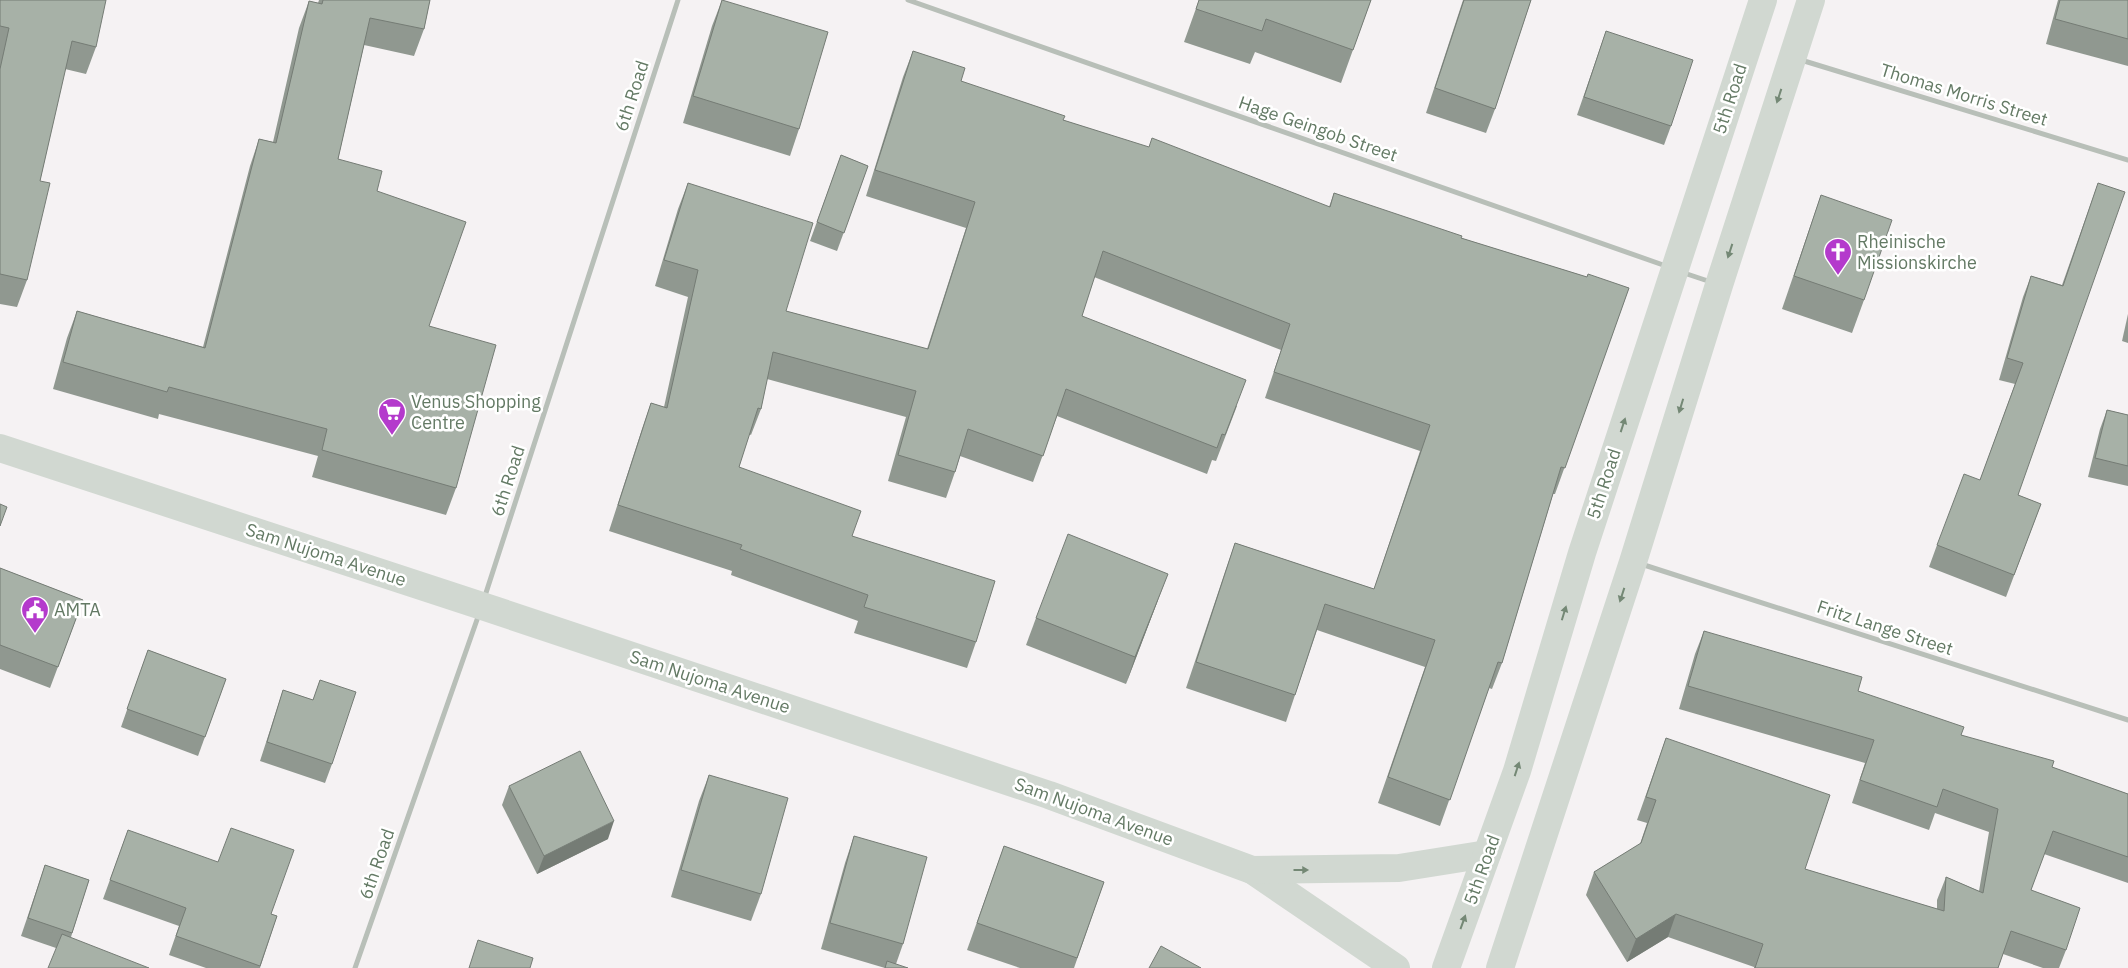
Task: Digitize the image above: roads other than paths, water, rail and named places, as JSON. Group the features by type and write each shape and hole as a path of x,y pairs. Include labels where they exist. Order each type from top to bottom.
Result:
{"main road":[{"name":"5th Road","path":"1446,968 1517,771 1582,553 1763,0"},
{"path":"1500,968 1633,562 1719,284 1811,0"},
{"name":"Sam Nujoma Avenue","path":"0,448 1049,795 1252,870 1396,968"},
{"path":"1252,870 1399,868 1487,854"}],"street":[{"name":"6th Road","path":"355,968 482,606 678,0"},
{"name":"Hage Geingob Street","path":"908,0 1719,284"},
{"name":"Thomas Morris Street","path":"1792,57 2128,160"},
{"name":"Fritz Lange Street","path":"1633,562 2128,720"}],"place":[{"name":"Rheinische Missionskirche","path":"1838,276"},
{"name":"Venus Shopping Centre","path":"392,436"},
{"name":"AMTA","path":"35,634"}]}
